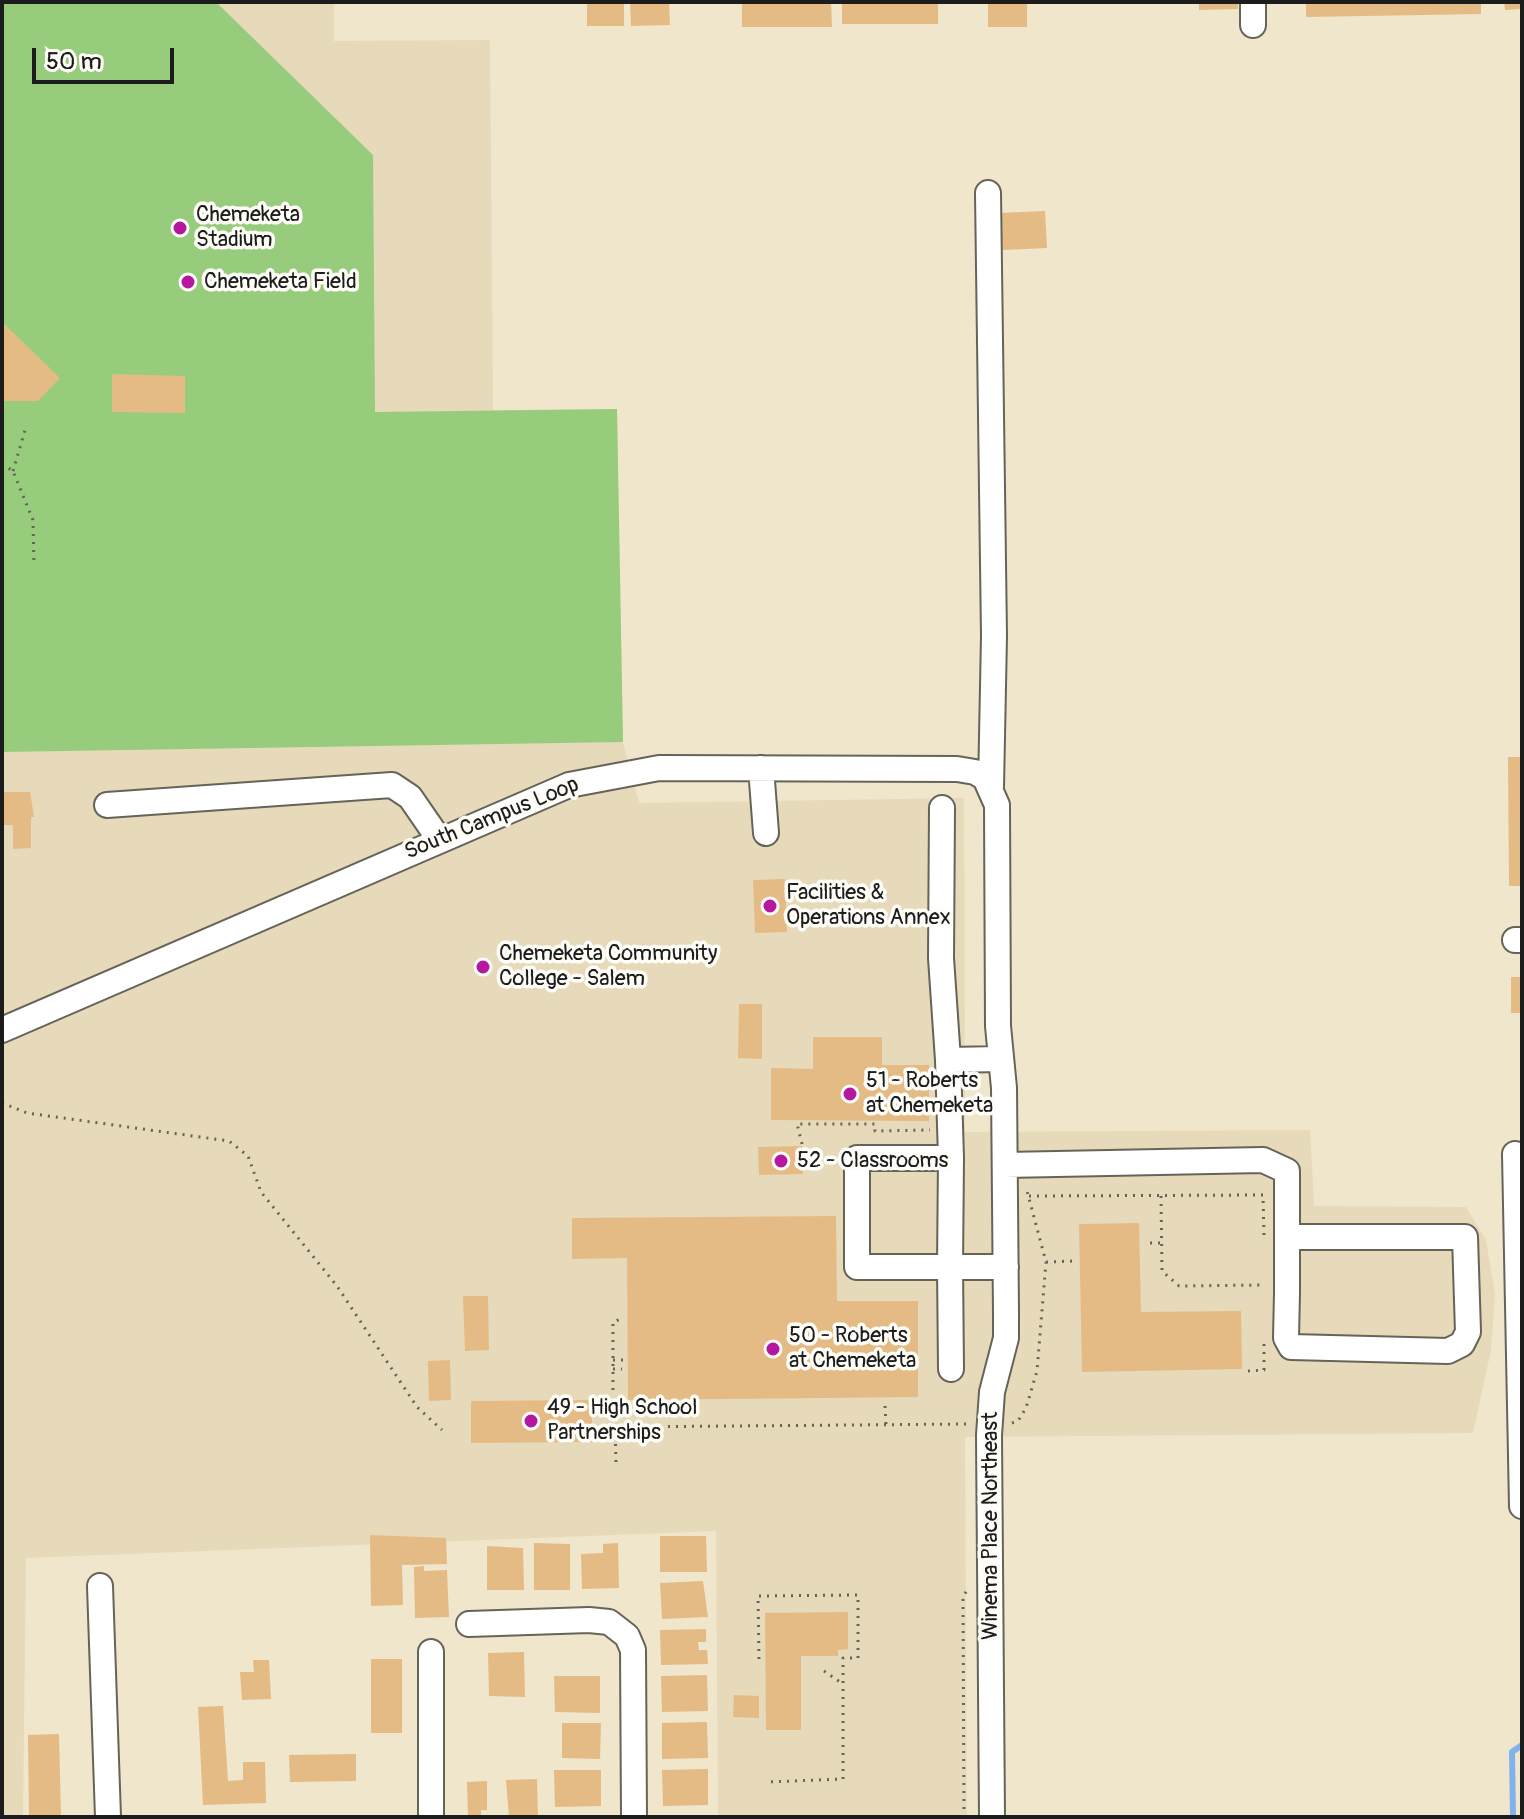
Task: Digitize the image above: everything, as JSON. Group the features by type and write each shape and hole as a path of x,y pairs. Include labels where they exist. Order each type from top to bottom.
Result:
{"street":[{"name":"Winema Place Northeast","path":"988,193 994,796 1000,1059 1004,1088 1006,1338 992,1392 975,1423 992,1817"},
{"path":"761,768 766,833"},
{"name":"South Campus Loop","path":"2,1030 569,785 636,770 957,769 975,772 994,796"},
{"path":"107,805 392,785 410,797 439,839"},
{"path":"942,808 941,958 951,1158 951,1369"},
{"path":"948,1060 1000,1059"},
{"path":"1515,1154 1522,1506"},
{"path":"951,1158 857,1158 857,1267 1006,1267"},
{"path":"1005,1165 1263,1160 1287,1171 1275,1239 1286,1338 1291,1347 1448,1351 1462,1344 1468,1332 1465,1237 1275,1239"},
{"path":"100,1586 108,1817"},
{"path":"469,1624 589,1620 609,1622 627,1636 633,1650 634,1817"},
{"path":"431,1652 431,1817"}],"path":[{"path":"13,471 26,427"},
{"path":"2,464 13,471 33,520 34,566"},
{"path":"2,1103 27,1113 229,1141 248,1156 261,1192 337,1286 417,1407 442,1430"},
{"path":"906,1123 906,1130"},
{"path":"802,1144 797,1124 875,1124 875,1131 950,1130"},
{"path":"924,1124 924,1130"},
{"path":"616,1462 615,1427 1018,1421 1031,1394 1039,1358 1046,1262 1024,1184"},
{"path":"1029,1196 1263,1195 1275,1239"},
{"path":"1161,1196 1162,1271 1179,1286 1264,1285 1264,1299"},
{"path":"1150,1243 1162,1243"},
{"path":"1046,1262 1074,1261"},
{"path":"613,1390 613,1322 623,1318"},
{"path":"1248,1371 1264,1370 1264,1342"},
{"path":"613,1360 624,1360"},
{"path":"613,1369 622,1369"},
{"path":"885,1406 886,1424"},
{"path":"964,1817 963,1597 970,1585 970,1575"},
{"path":"759,1659 758,1596 858,1595 858,1658 843,1658 843,1779 767,1782"},
{"path":"824,1671 843,1684"}],"shaded area":[{"name":"Chemeketa Community College - Salem","path":"2,2 334,2 334,41 490,40 493,410 617,409 623,742 639,803 964,798 965,1132 1310,1130 1314,1206 1466,1207 1486,1240 1495,1294 1491,1350 1473,1433 965,1437 967,1817 718,1817 716,1531 26,1558 23,1817 2,1817"}],"green space":[{"name":"Chemeketa Field","path":"2,2 216,2 373,155 375,412 617,409 623,742 2,752"}],"building":[{"path":"587,2 624,2 624,26 587,26"},
{"path":"630,2 669,2 670,25 631,26"},
{"path":"742,2 831,2 832,27 742,27"},
{"path":"842,2 938,2 938,24 842,24"},
{"path":"988,2 1027,2 1027,27 988,27"},
{"path":"1199,2 1238,2 1238,9 1199,10"},
{"path":"1306,2 1481,2 1481,14 1306,17"},
{"path":"1504,2 1522,2 1522,9 1505,10"},
{"path":"1045,211 1047,248 1002,250 1000,213"},
{"path":"2,322 60,378 38,401 2,401"},
{"path":"112,374 185,376 185,413 112,412"},
{"path":"1508,757 1522,757 1522,886 1509,886"},
{"path":"2,792 30,792 34,817 31,817 31,848 13,849 13,825 2,825"},
{"name":"Facilities & Operations Annex","path":"785,879 787,932 755,933 753,880"},
{"path":"1511,977 1522,977 1522,1013 1511,1013"},
{"path":"739,1004 762,1004 762,1059 738,1058"},
{"name":"51 - Roberts at Chemeketa","path":"813,1037 882,1037 882,1065 929,1065 929,1121 771,1120 771,1068 813,1069"},
{"name":"52 - Classrooms","path":"802,1146 803,1174 759,1175 758,1147"},
{"name":"50 - Roberts at Chemeketa","path":"836,1216 837,1301 918,1301 918,1397 628,1400 627,1258 572,1259 572,1218"},
{"path":"1139,1223 1141,1312 1241,1311 1242,1369 1082,1372 1079,1224"},
{"path":"463,1296 488,1296 489,1350 465,1351"},
{"path":"450,1360 451,1400 429,1401 428,1361"},
{"name":"49 - High School Partnerships","path":"592,1400 592,1442 471,1443 471,1401"},
{"path":"370,1535 446,1538 447,1564 402,1565 403,1605 371,1606"},
{"path":"660,1536 706,1536 707,1572 660,1572"},
{"path":"534,1543 570,1544 570,1590 534,1590"},
{"path":"618,1543 619,1588 582,1589 581,1554 603,1553 603,1544"},
{"path":"487,1546 523,1548 524,1590 487,1590"},
{"path":"424,1566 424,1571 447,1570 449,1617 415,1618 414,1567"},
{"path":"703,1581 708,1617 662,1619 660,1583"},
{"path":"848,1612 848,1649 838,1650 838,1656 801,1656 801,1730 766,1730 765,1613"},
{"path":"706,1629 706,1642 698,1642 699,1650 707,1650 708,1664 661,1665 660,1630"},
{"path":"524,1652 525,1697 489,1696 488,1653"},
{"path":"371,1659 402,1659 402,1733 371,1733"},
{"path":"253,1660 269,1660 271,1699 242,1700 240,1672 254,1672"},
{"path":"707,1675 708,1711 662,1712 661,1676"},
{"path":"554,1676 600,1676 600,1713 555,1712"},
{"path":"734,1695 759,1696 759,1718 733,1717"},
{"path":"223,1706 228,1781 243,1780 243,1762 265,1762 266,1803 203,1805 198,1707"},
{"path":"707,1722 708,1758 662,1759 662,1723"},
{"path":"562,1723 601,1723 600,1759 562,1758"},
{"path":"59,1734 61,1817 29,1817 28,1735"},
{"path":"356,1754 356,1781 290,1782 289,1755"},
{"path":"708,1769 708,1805 663,1806 662,1770"},
{"path":"554,1770 601,1770 601,1806 555,1807"},
{"path":"537,1779 538,1817 509,1817 506,1780"},
{"path":"487,1781 487,1810 481,1810 481,1817 468,1817 467,1782"}],"waterway":[{"path":"1513,1817 1512,1752 1522,1745"}],"place":[{"name":"Chemeketa Stadium","path":"180,228"},
{"name":"Chemeketa Field","path":"188,282"},
{"name":"Facilities & Operations Annex","path":"770,906"},
{"name":"Chemeketa Community College - Salem","path":"483,967"},
{"name":"51 - Roberts at Chemeketa","path":"850,1094"},
{"name":"52 - Classrooms","path":"781,1161"},
{"name":"50 - Roberts at Chemeketa","path":"773,1349"},
{"name":"49 - High School Partnerships","path":"531,1421"}]}
